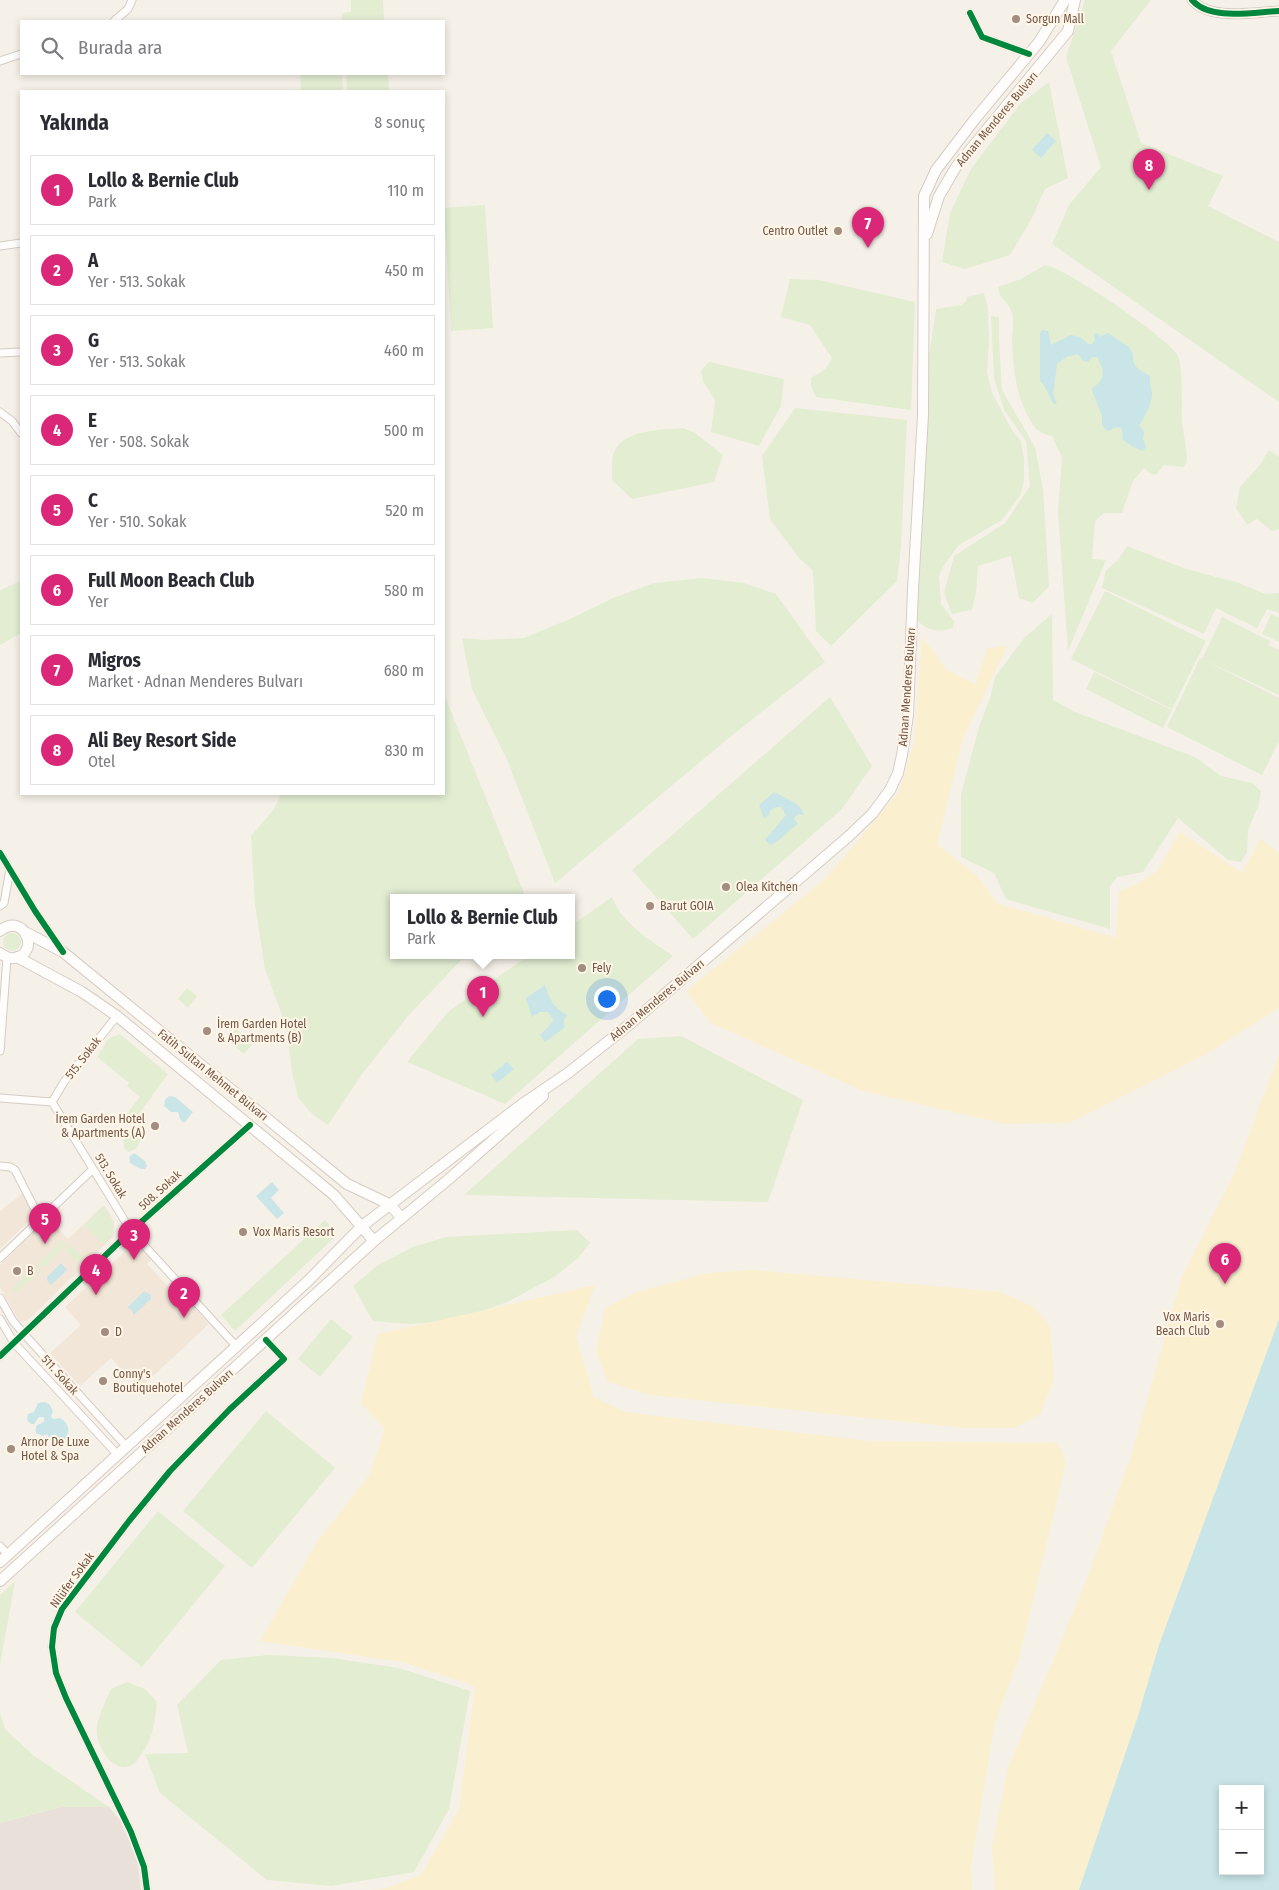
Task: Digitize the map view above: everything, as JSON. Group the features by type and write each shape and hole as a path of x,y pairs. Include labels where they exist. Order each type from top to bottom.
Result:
{"main road":[{"name":"Adnan Menderes Bulvarı","path":"0,1582 374,1241 456,1173 568,1073 630,1024 850,836 872,814 890,790 898,773 908,714 913,589 924,415 922,358 925,242 924,196 936,170 975,119 1039,42 1064,0"},
{"name":"Adnan Menderes Bulvarı","path":"925,242 939,196 956,167 1068,30 1075,0"},
{"name":"Fatih Sultan Mehmet Bulvarı","path":"1,929 15,926 63,952 347,1184 389,1204 401,1218"},
{"path":"8,956 25,951 28,947 25,932"},
{"name":"Fatih Sultan Mehmet Bulvarı","path":"8,956 82,992 117,1016 334,1196 374,1241"},
{"name":"Adnan Menderes Bulvarı","path":"0,1562 308,1281 362,1226 521,1105 568,1073"}],"street":[{"path":"115,20 128,9 132,0"},
{"path":"1192,0 1198,7 1218,14 1279,11"},
{"path":"970,13 982,37 1029,54"},
{"path":"0,61 20,54"},
{"path":"0,246 20,243"},
{"path":"0,353 20,352"},
{"path":"0,412 12,421 20,432"},
{"path":"1,858 63,952"},
{"path":"0,906 4,903 10,869"},
{"path":"0,1051 8,956"},
{"name":"515. Sokak","path":"52,1102 64,1082 117,1016"},
{"path":"0,1098 52,1102"},
{"name":"513. Sokak","path":"52,1102 131,1231 236,1346"},
{"name":"508. Sokak","path":"0,1356 131,1231 250,1125"},
{"path":"0,1166 10,1167 15,1170 40,1219"},
{"path":"0,1174 10,1167"},
{"path":"0,1258 93,1169"},
{"name":"511. Sokak","path":"0,1298 12,1320 126,1446"},
{"name":"511. Sokak","path":"0,1319 14,1342 117,1454"},
{"name":"Nilüfer Sokak","path":"147,1890 144,1867 131,1832 66,1698 56,1673 52,1647 54,1628 62,1609 170,1471 229,1410 284,1359 266,1340"},
{"path":"0,1546 8,1555"}],"shaded area":[{"path":"23,1193 35,1215 0,1249 0,1211"},
{"path":"104,1205 114,1221 114,1236 27,1321 19,1321 0,1287 0,1265 48,1219 68,1239"},
{"path":"133,1244 136,1244 151,1260 147,1264 175,1294 177,1293 180,1297 182,1295 209,1324 140,1388 111,1358 80,1386 50,1353 81,1325 65,1307"},
{"path":"61,1807 109,1807 119,1819 128,1838 138,1864 141,1890 0,1890 0,1823"}],"green space":[{"path":"351,0 383,0 384,20 342,20 342,13 351,12"},
{"path":"1085,0 1151,0 1111,51 1141,143 1223,176 1208,206 1279,242 1279,402 1052,244 1069,205 1101,167 1066,57"},
{"path":"300,75 342,75 343,90 301,90"},
{"path":"346,75 388,75 389,90 347,90"},
{"path":"1049,82 1068,178 1045,189 1031,220 1010,255 965,269 942,262 950,213 971,169 1020,104"},
{"path":"485,205 493,328 451,331 445,208"},
{"path":"1045,265 1072,277 1092,289 1135,318 1169,345 1177,354 1181,367 1182,422 1187,456 1184,467 1164,465 1156,475 1149,473 1144,468 1133,481 1122,513 1104,513 1095,521 1092,559 1106,560 1068,651 1058,512 1062,458 1052,436 1042,433 1036,428 1030,421 1022,403 1014,368 1012,313 998,291 998,287 1021,279"},
{"path":"790,279 819,280 915,302 911,410 816,397 811,386 811,378 826,369 832,358 810,325 781,317"},
{"path":"984,293 988,308 987,372 992,393 1012,430 1021,441 1024,459 1024,481 1021,494 1002,520 959,545 944,565 939,576 941,604 954,621 953,628 932,630 923,626 916,618 926,450 929,356 936,309 961,305 966,301 967,297"},
{"path":"991,316 999,317 1002,390 1035,447 1043,489 1049,586 1033,603 1019,598 1011,556 978,566 976,593 972,610 952,614 944,593 954,556 1005,523 1030,486 1026,441 1004,410 994,378"},
{"path":"709,362 784,379 781,406 759,446 711,432 715,400 703,381 701,371"},
{"path":"795,408 907,420 901,546 897,581 831,646 816,631 813,571 799,558 770,519 762,456"},
{"path":"683,428 695,433 723,455 714,482 632,499 612,480 612,462 614,452 619,444 644,432"},
{"path":"1269,450 1279,457 1279,529 1272,531 1257,519 1247,525 1236,508 1240,487 1259,466"},
{"path":"1127,546 1186,569 1239,583 1265,594 1279,593 1279,613 1267,609 1257,628 1216,608 1204,634 1102,588 1106,570 1118,560"},
{"path":"702,578 744,583 776,594 825,662 730,737 555,883 508,762 472,689 462,638 485,640 524,638 570,619 613,598 654,583"},
{"path":"20,581 20,634 0,645 0,590"},
{"path":"1105,591 1206,641 1172,709 1071,659"},
{"path":"1052,614 1053,700 1075,712 1195,757 1221,776 1252,783 1261,791 1259,804 1248,830 1247,852 1241,862 1228,860 1178,818 1143,872 1117,877 1110,886 1110,929 1006,899 994,873 961,857 961,795 979,727 991,695 995,677 1025,637"},
{"path":"1271,614 1279,618 1279,642 1262,634"},
{"path":"1222,617 1270,641 1269,645 1279,650 1279,695 1202,659"},
{"path":"1200,658 1279,698 1279,741 1262,775 1167,727"},
{"path":"1094,672 1172,710 1163,728 1086,689"},
{"path":"445,696 524,893 390,894 390,959 462,959 408,1016 362,1074 328,1125 312,1114 298,1097 292,1072 286,1026 265,969 255,905 251,836 274,809 281,795 445,795"},
{"path":"830,697 872,766 842,809 693,939 632,870"},
{"path":"612,897 630,924 646,938 673,956 505,1104 407,1062 449,1011 524,959 575,959 575,923"},
{"path":"8,933 16,933 21,938 19,949 8,951 3,946 3,938"},
{"path":"187,988 197,996 188,1008 178,999"},
{"path":"236,1029 253,1043 244,1054 227,1040"},
{"path":"120,1034 168,1074 133,1122 125,1116 140,1097 127,1086 129,1083 97,1057 109,1038"},
{"path":"681,1036 803,1100 768,1202 464,1195 638,1039"},
{"path":"132,1128 142,1138 136,1149 128,1152 123,1143"},
{"path":"104,1206 113,1222 114,1230 104,1245 84,1225"},
{"path":"325,1220 337,1235 235,1331 221,1315"},
{"path":"577,1230 590,1243 578,1258 554,1277 507,1302 460,1320 409,1324 373,1321 353,1286 378,1265 413,1247 446,1237"},
{"path":"62,1240 67,1245 61,1248 44,1267 41,1267 38,1264"},
{"path":"71,1245 84,1258 79,1263 66,1251"},
{"path":"36,1265 40,1271 16,1293 11,1289"},
{"path":"331,1319 353,1337 320,1377 298,1359"},
{"path":"266,1411 335,1468 252,1568 183,1511"},
{"path":"158,1511 225,1566 142,1667 75,1612"},
{"path":"15,1581 0,1665 0,1595"},
{"path":"269,1655 332,1658 399,1668 470,1691 449,1809 414,1872 331,1886 267,1880 160,1793 145,1754 188,1753 177,1705 221,1660"},
{"path":"127,1682 145,1689 157,1702 153,1729 146,1747 135,1763 127,1767 120,1767 113,1763 102,1750 97,1726 111,1689"},
{"path":"0,1713 5,1729 33,1755 109,1807 61,1807 0,1823"}],"sand":[{"path":"922,637 947,670 975,684 988,648 1007,646 963,738 937,844 976,875 997,903 1116,938 1119,891 1135,885 1157,871 1180,832 1242,873 1260,839 1279,853 1279,1008 1208,1053 1069,1123 1005,1124 863,1091 711,1023 686,991 825,879 899,792 914,743"},
{"path":"1279,1054 1279,1319 1159,1645 1138,1716 1079,1890 995,1890 992,1847 1008,1768 1087,1579 1132,1453 1181,1279 1235,1172"},
{"path":"753,1270 1001,1292 1035,1308 1050,1327 1054,1379 1040,1414 1014,1428 965,1428 650,1395 608,1382 596,1352 605,1308 637,1292 708,1273"},
{"path":"595,1285 576,1337 594,1397 625,1412 868,1441 1057,1443 1066,1462 1020,1655 995,1722 971,1867 972,1890 369,1890 383,1889 421,1875 459,1809 475,1686 402,1662 260,1641 317,1542 370,1474 385,1429 361,1403 378,1334"}],"water":[{"path":"1047,133 1056,141 1041,158 1032,150"},
{"path":"1042,330 1048,331 1051,345 1071,335 1080,337 1088,344 1092,344 1095,340 1094,334 1098,333 1100,337 1108,333 1129,347 1133,354 1133,362 1138,369 1150,376 1151,401 1139,425 1144,432 1143,439 1146,447 1143,451 1122,439 1121,428 1116,427 1109,431 1102,424 1102,416 1092,390 1103,375 1097,357 1092,357 1088,362 1083,361 1078,354 1066,357 1057,364 1053,394 1057,403 1054,404 1040,381 1040,334"},
{"path":"774,792 800,807 804,815 798,814 794,818 798,824 771,845 765,840 786,815 781,807 776,807 771,809 769,815 764,818 759,805"},
{"path":"545,985 552,1002 567,1015 564,1019 564,1028 545,1042 540,1035 551,1024 553,1019 548,1012 540,1012 532,1017 526,998"},
{"path":"507,1062 514,1069 497,1083 491,1075"},
{"path":"169,1096 175,1097 193,1112 184,1123 180,1119 178,1112 171,1112 164,1106 165,1100"},
{"path":"134,1153 145,1161 147,1166 145,1169 130,1163 129,1157"},
{"path":"272,1182 279,1190 271,1198 284,1213 277,1219 256,1196"},
{"path":"61,1263 67,1270 51,1285 47,1277"},
{"path":"144,1291 151,1295 151,1299 134,1315 131,1309 127,1308"},
{"path":"1279,1319 1279,1890 1079,1890 1138,1716 1159,1645"},
{"path":"45,1402 50,1405 53,1419 60,1418 67,1424 68,1433 66,1439 56,1442 49,1440 47,1434 43,1436 36,1433 36,1427 44,1421 44,1417 39,1417 34,1424 27,1420 28,1414 34,1412 38,1403"}],"cycle path":[{"path":"1192,0 1200,7 1221,13 1279,11"},
{"path":"970,13 982,37 1029,54"},
{"path":"0,853 35,911 63,952"},
{"path":"0,1356 131,1231 250,1125"},
{"path":"147,1890 144,1867 131,1832 66,1698 56,1673 52,1647 54,1628 62,1609 170,1471 229,1410 284,1359 266,1340"}],"place":[{"name":"Sorgun Mall","path":"1016,19"},
{"name":"Ali Bey Resort Side","path":"1149,190"},
{"name":"Centro Outlet","path":"838,231"},
{"name":"Migros","path":"868,248"},
{"name":"Olea Kitchen","path":"726,887"},
{"name":"Barut GOIA","path":"650,906"},
{"name":"Fely","path":"582,968"},
{"name":"Lollo & Bernie Club","path":"483,1017"},
{"name":"İrem Garden Hotel & Apartments (B)","path":"207,1031"},
{"name":"İrem Garden Hotel & Apartments (A)","path":"155,1126"},
{"name":"Vox Maris Resort","path":"243,1232"},
{"name":"C","path":"45,1244"},
{"name":"G","path":"134,1260"},
{"name":"B","path":"17,1271"},
{"name":"Full Moon Beach Club","path":"1225,1284"},
{"name":"E","path":"96,1295"},
{"name":"A","path":"184,1318"},
{"name":"Vox Maris Beach Club","path":"1220,1324"},
{"name":"D","path":"105,1332"},
{"name":"Conny's Boutiquehotel","path":"103,1381"},
{"name":"Arnor De Luxe Hotel & Spa","path":"11,1449"}]}
